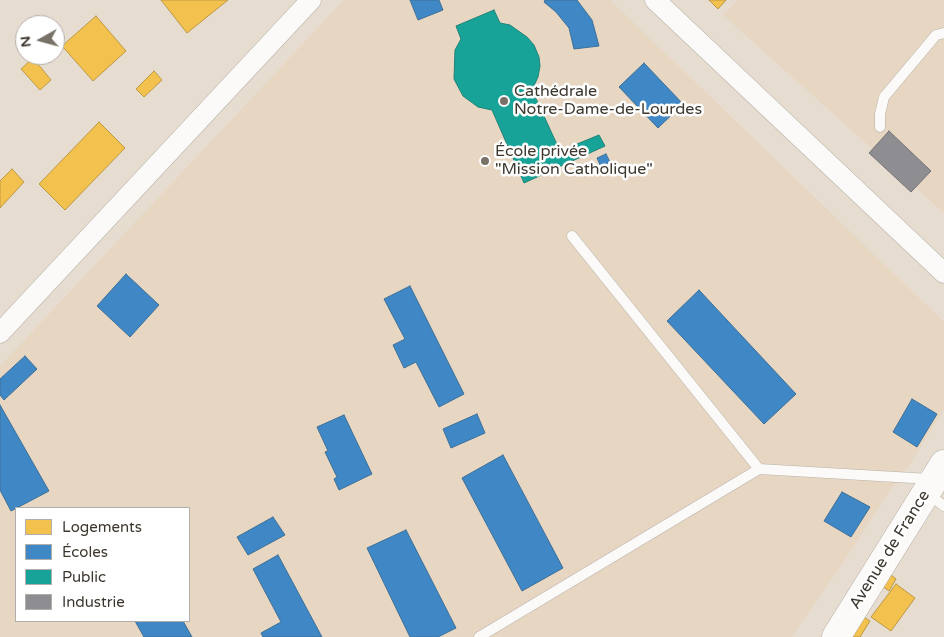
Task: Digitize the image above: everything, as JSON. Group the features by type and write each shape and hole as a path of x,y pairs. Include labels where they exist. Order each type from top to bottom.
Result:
{"main road":[{"name":"Avenue de France","path":"836,637 937,485"}],"street":[{"path":"0,333 311,0"},
{"path":"655,0 944,273"}],"lane":[{"path":"880,127 880,114 884,98 936,35 944,33"},
{"path":"572,236 759,469"},
{"path":"479,637 759,469 937,485"}],"shaded area":[{"name":"École privée \"Mission Catholique\"","path":"344,0 610,0 944,322 944,409 910,464 888,493 792,637 0,637 0,366"},
{"path":"738,0 944,0 944,213 723,15"}],"building: Logements":[{"path":"161,0 228,0 187,33"},
{"path":"709,0 726,0 718,9"},
{"path":"96,16 126,51 93,81 65,49 65,43"},
{"path":"25,65 39,65 51,80 40,90 21,69"},
{"path":"154,71 162,80 144,97 136,89"},
{"path":"99,122 125,148 65,210 39,184"},
{"path":"12,169 24,182 0,208 0,181"},
{"path":"890,574 896,579 889,591 882,586"},
{"path":"896,584 915,598 891,631 871,617"},
{"path":"857,613 870,621 860,637 841,637"}],"building: Écoles":[{"path":"410,0 439,0 443,10 418,20"},
{"path":"545,0 577,0 592,20 599,46 574,49 569,28 556,12 544,2"},
{"path":"644,63 683,104 658,128 619,87"},
{"path":"606,154 610,162 601,167 597,158"},
{"path":"126,274 159,305 130,337 97,306"},
{"path":"410,286 464,394 439,407 416,362 404,368 393,345 405,339 384,299"},
{"path":"699,290 796,394 764,424 667,321"},
{"path":"25,356 37,369 4,400 0,395 0,379"},
{"path":"912,399 937,414 917,447 893,432"},
{"path":"0,405 49,491 19,507 15,507 11,511 0,490"},
{"path":"477,414 485,433 451,448 443,429"},
{"path":"344,415 372,474 339,490 334,479 337,477 325,452 328,451 317,427"},
{"path":"503,455 563,568 522,591 462,478"},
{"path":"842,492 870,507 851,537 824,521"},
{"path":"273,517 285,535 248,555 237,537"},
{"path":"406,530 456,628 438,637 410,637 367,548"},
{"path":"278,555 322,637 263,637 261,633 281,622 253,569"},
{"path":"136,622 184,622 192,637 144,637"}],"building: Public":[{"name":"Cathédrale Notre-Dame-de-Lourdes","path":"494,10 500,23 510,25 527,37 534,45 539,57 540,66 538,77 532,90 560,151 599,135 605,146 524,183 492,110 478,107 463,96 454,79 455,50 461,39 456,26"}],"building: Industrie":[{"path":"889,131 931,171 911,192 869,153"}],"place":[{"name":"Cathédrale Notre-Dame-de-Lourdes","path":"504,101"},
{"name":"École privée \"Mission Catholique\"","path":"485,161"}]}
